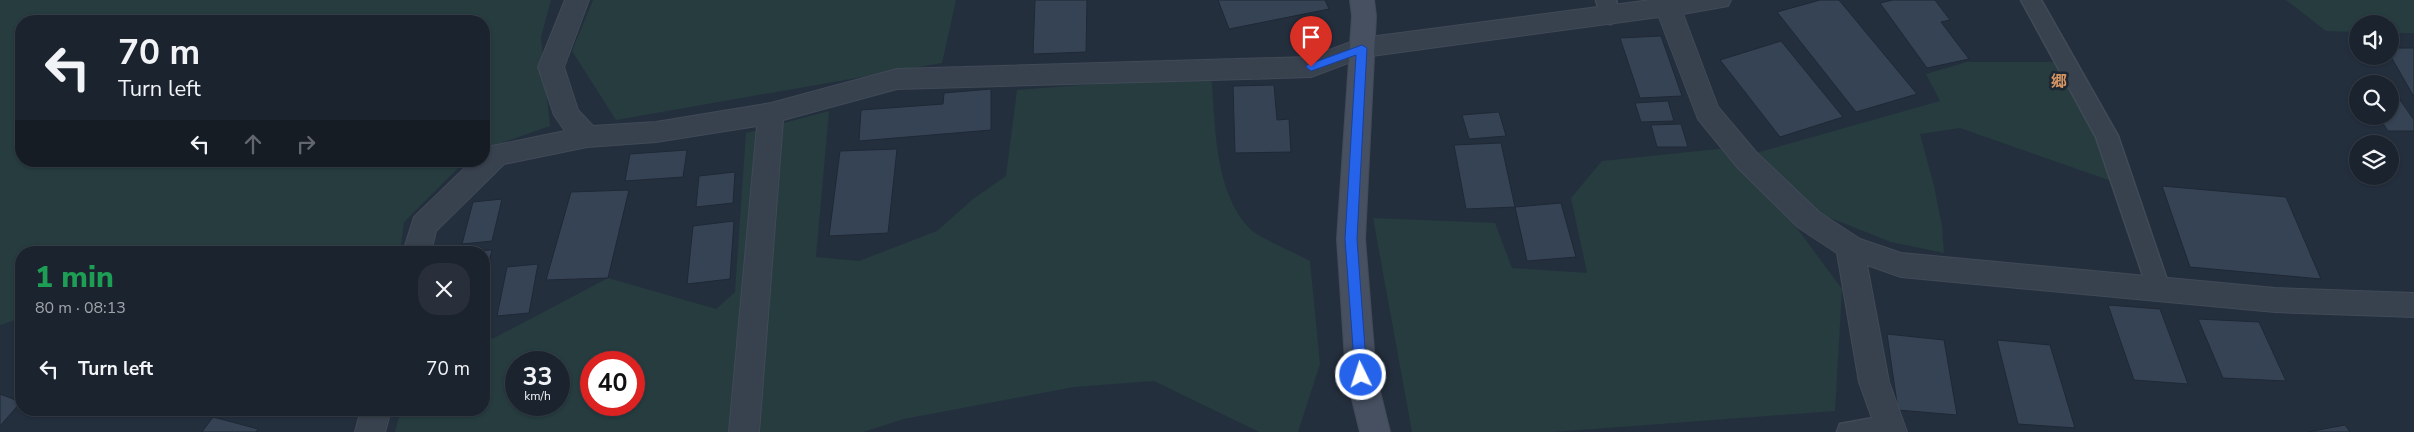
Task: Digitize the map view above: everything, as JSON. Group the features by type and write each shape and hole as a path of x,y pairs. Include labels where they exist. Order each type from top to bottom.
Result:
{"street":[{"path":"576,0 551,67 567,116 586,137"},
{"path":"1362,0 1364,16 1351,239 1361,375 1375,432"},
{"path":"490,162 496,156 586,137 656,132 771,113 897,79 1311,67 1362,48 1608,8 1668,8 1719,0"},
{"path":"1668,8 1707,112 1747,160 1809,220 1850,247 1901,265 2275,300 2414,305"},
{"path":"744,432 771,113"},
{"path":"419,246 424,225 485,167"},
{"path":"1850,247 1874,382 1891,429"},
{"path":"370,432 374,416"}],"lane":[{"path":"2031,0 2108,136 2158,289"},
{"path":"1849,432 1891,429"}],"green space":[{"path":"0,0 551,0 541,37 550,126 490,147 490,15 15,15 15,167 459,167 404,222 401,246 15,246 15,320 0,325"},
{"path":"593,0 956,0 942,63 616,120 572,51"},
{"path":"2286,0 2414,0 2414,33 2399,33 2399,15 2349,15 2349,32 2326,31"},
{"path":"1967,62 2060,62 2120,184 1960,128 1920,134 1934,186 1942,226 1944,253 1891,242 1790,202 1756,153 1940,101 1926,74"},
{"path":"1211,75 1218,155 1222,175 1237,212 1254,232 1310,261 1320,364 1298,432 1259,432 1154,381 1074,387 904,419 863,432 395,432 399,416 490,416 490,339 608,278 716,309 735,292 746,133 829,111 816,257 859,261 937,231 973,199 1006,176 1017,90"},
{"path":"1737,147 1842,289 1835,411 1553,432 1412,432 1373,218 1495,223 1512,268 1587,273 1571,198 1602,161"}],"building":[{"path":"1035,0 1087,0 1086,52 1033,54"},
{"path":"1218,0 1325,0 1329,9 1229,29"},
{"path":"1820,0 1839,0 1917,94 1856,112 1777,12"},
{"path":"1893,0 1935,0 1950,20 1941,22 1969,59 1927,68 1880,3"},
{"path":"1661,36 1682,96 1640,98 1620,38"},
{"path":"1781,41 1843,117 1780,137 1720,60"},
{"path":"2399,48 2414,48 2414,97 2396,65 2399,65"},
{"path":"1274,85 1277,120 1289,119 1291,152 1235,153 1233,86"},
{"path":"991,89 991,130 859,141 861,110 943,104 944,93"},
{"path":"2399,98 2414,120 2414,131 2388,131 2384,125 2399,125"},
{"path":"1668,101 1674,121 1641,122 1635,103"},
{"path":"1499,112 1506,136 1469,139 1462,115"},
{"path":"1681,124 1688,147 1657,147 1651,125"},
{"path":"1501,143 1515,207 1466,209 1454,145"},
{"path":"897,149 888,233 829,236 840,151"},
{"path":"687,150 683,177 625,181 630,154"},
{"path":"735,172 733,203 696,207 699,176"},
{"path":"2162,186 2286,197 2321,279 2190,267"},
{"path":"629,190 608,278 546,280 571,192"},
{"path":"502,199 492,241 462,244 473,202"},
{"path":"1561,203 1576,257 1527,261 1515,207"},
{"path":"734,221 730,279 687,284 693,226"},
{"path":"538,264 529,313 497,316 507,267"},
{"path":"2108,305 2160,309 2188,384 2134,380"},
{"path":"2198,319 2259,322 2286,381 2223,378"},
{"path":"1887,334 1944,340 1957,415 1898,410"},
{"path":"1997,340 2050,345 2075,428 2018,424"},
{"path":"0,394 15,400 15,409 0,426"},
{"path":"213,417 258,429 256,432 202,432"},
{"path":"2345,425 2350,432 2308,432"}],"district":[{"name":"郷","path":"2059,81"}],"route":[{"path":"1311,67 1362,48 1351,239 1361,375"}]}
